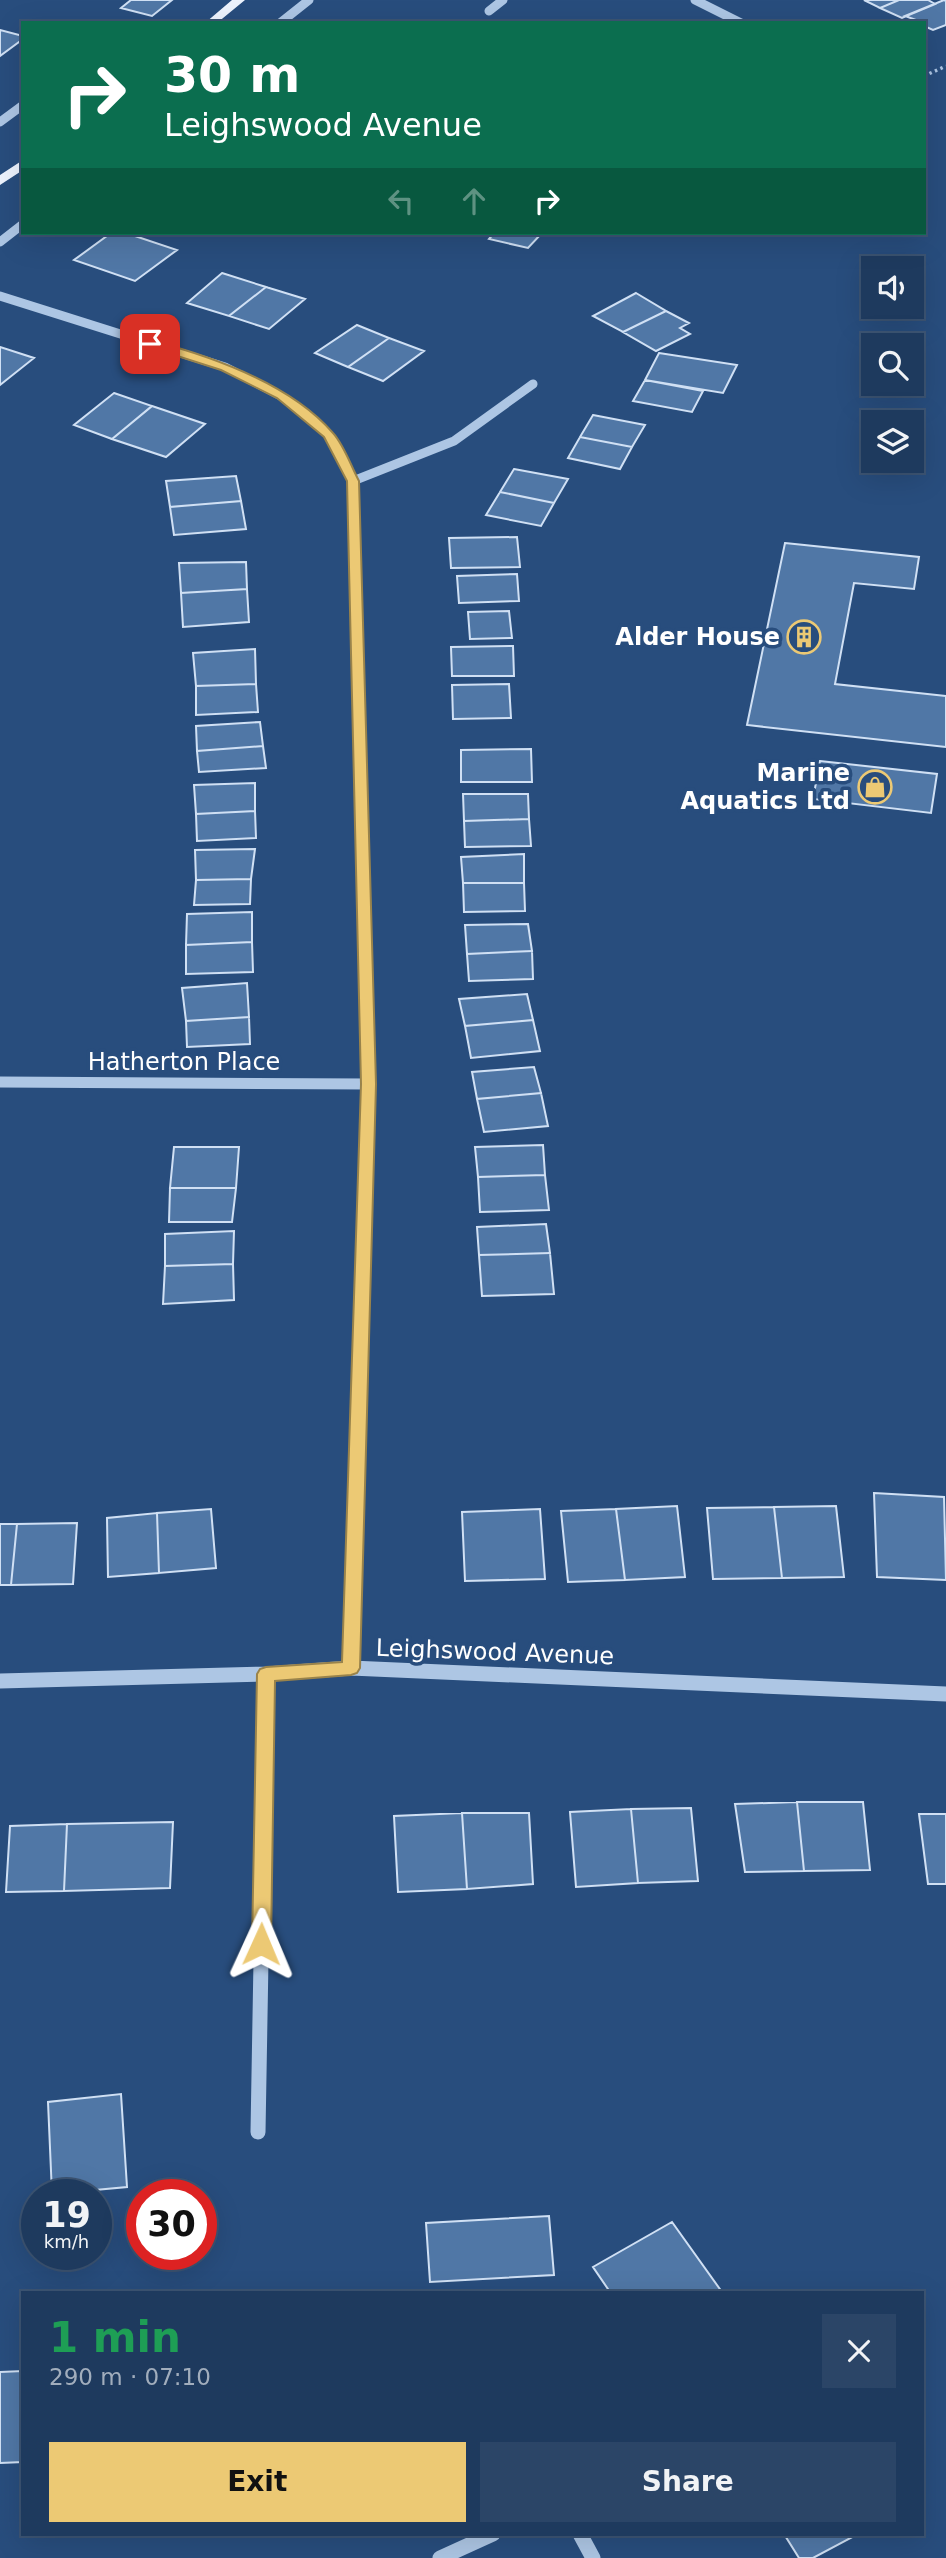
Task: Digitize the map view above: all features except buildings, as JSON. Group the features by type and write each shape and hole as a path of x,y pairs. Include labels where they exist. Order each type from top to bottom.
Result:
{"main road":[{"path":"213,21 239,0"},
{"path":"0,181 21,165"}],"street":[{"path":"283,21 309,0"},
{"path":"489,11 503,0"},
{"path":"695,0 737,21"},
{"path":"0,122 21,106"},
{"path":"0,242 21,226"},
{"path":"0,296 225,367 281,396 329,435 353,481 368,1084 351,1668"},
{"path":"353,481 454,441 533,384"},
{"name":"Hatherton Place","path":"0,1082 368,1084"},
{"name":"Leighswood Avenue","path":"0,1681 266,1674 351,1668 946,1694"},
{"path":"258,2133 266,1674"},
{"path":"440,2558 489,2536"},
{"path":"581,2536 593,2558"}],"path":[{"path":"926,75 946,66"}],"place":[{"name":"Alder House","path":"804,637"},
{"name":"Marine Aquatics Ltd","path":"875,787"}],"route":[{"path":"150,344 225,367 281,396 329,435 353,481 368,1084 351,1668 266,1674 261,1944"}]}
